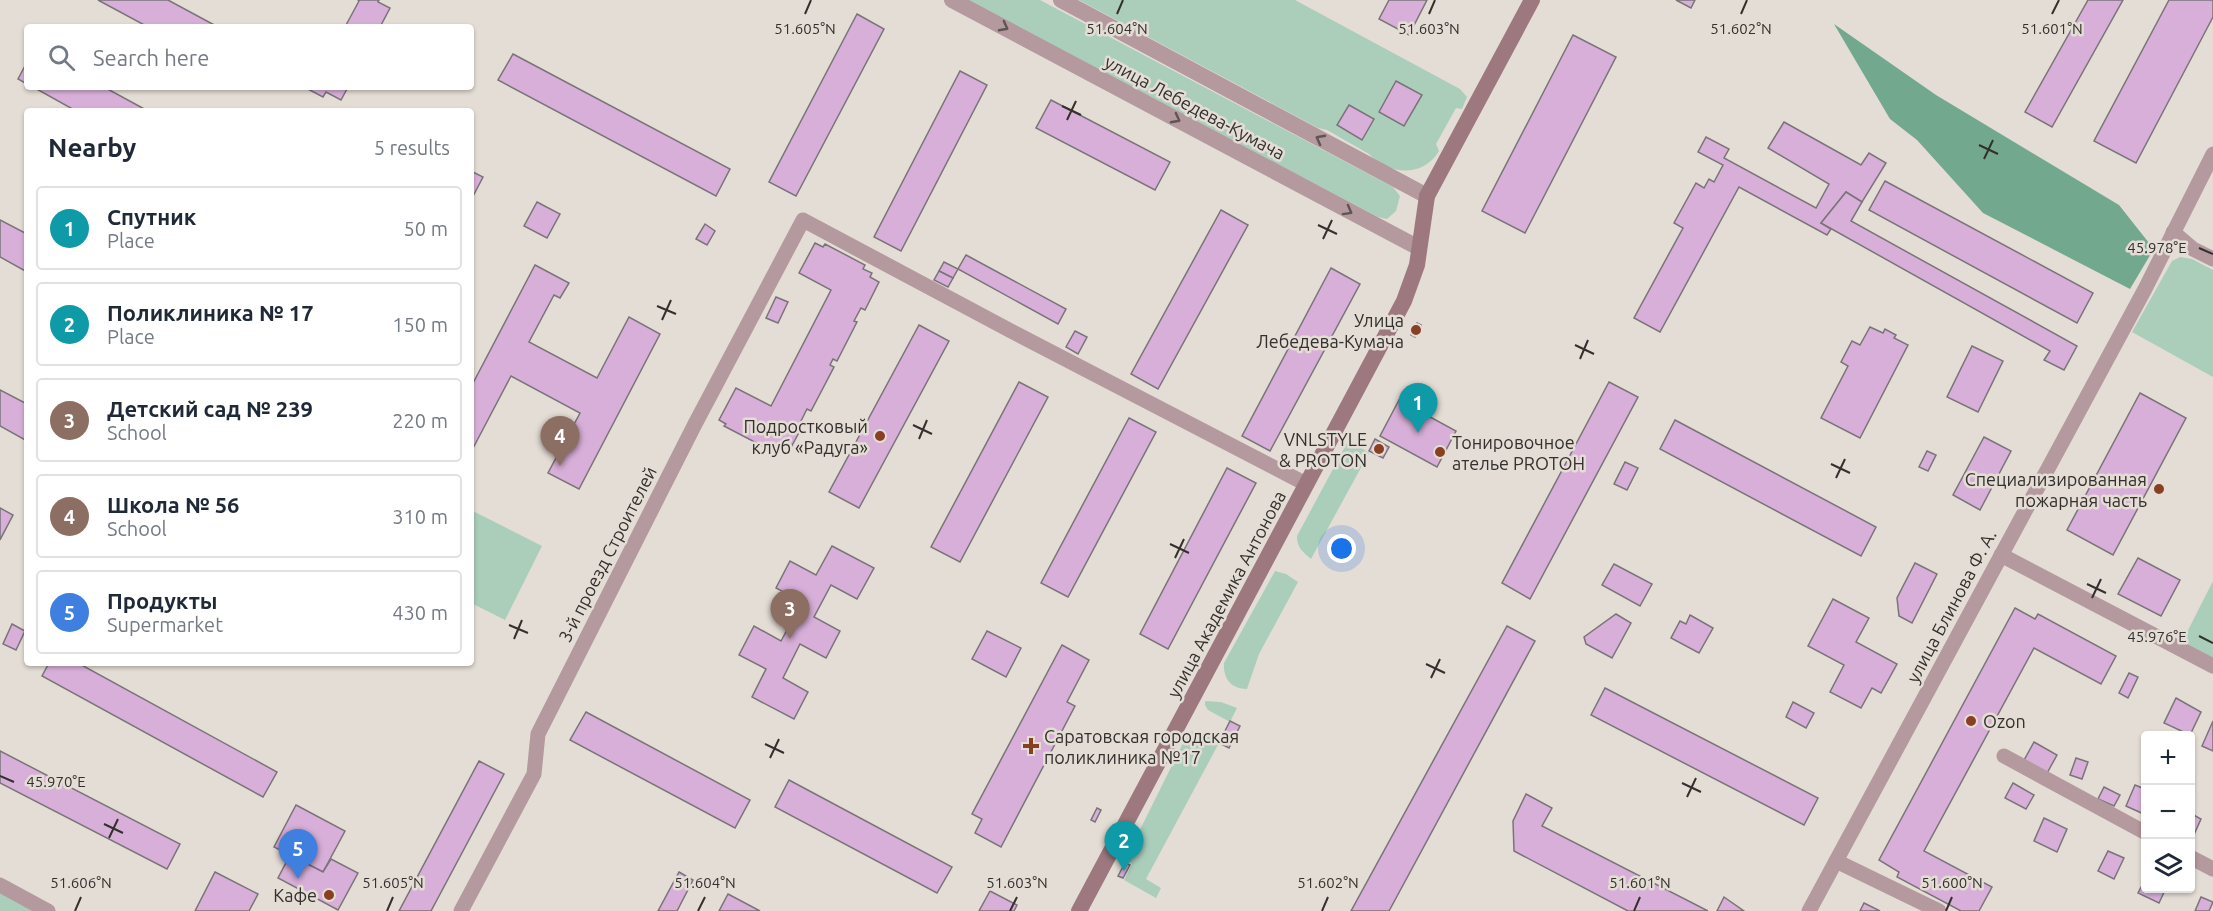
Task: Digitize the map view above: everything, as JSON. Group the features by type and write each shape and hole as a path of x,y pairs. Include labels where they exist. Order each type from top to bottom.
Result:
{"main road":[{"name":"улица Академика Антонова","path":"1079,911 1404,301 1417,266 1427,196 1532,0"}],"street":[{"name":"улица Лебедева-Кумача","path":"952,0 1419,248"},
{"name":"улица Лебедева-Кумача","path":"1061,0 1427,196"},
{"name":"улица Блинова Ф. А.","path":"1809,911 2145,289 2213,154"},
{"name":"3-й проезд Строителей","path":"461,911 534,774 538,734 695,424 804,220 1011,331 1306,484"},
{"path":"2173,232 2193,249 2213,259"},
{"path":"2001,555 2213,666"},
{"path":"2004,756 2141,831"},
{"path":"2195,860 2213,869"},
{"path":"1836,861 1939,911"},
{"path":"0,885 48,911"}],"green space":[{"path":"967,0 1040,0 1393,187 1400,196 1396,211 1387,219 1378,217"},
{"path":"1079,0 1295,0 1460,89 1467,97 1462,109 1456,108 1436,144 1439,151 1432,160 1415,169 1396,169 1386,166 1327,130 1318,128"},
{"path":"1834,24 1936,95 2119,205 2149,243 2152,252 2130,289 1983,213 1917,140 1890,119"},
{"path":"2180,257 2192,259 2213,270 2213,377 2132,332 2172,261"},
{"path":"1351,441 1369,453 1311,559 1299,547 1297,536 1347,443"},
{"path":"474,512 542,546 505,620 474,604"},
{"path":"1275,571 1286,574 1298,582 1259,654 1247,689 1241,689 1229,682 1225,674 1224,663"},
{"path":"2213,581 2213,658 2182,642"},
{"path":"1205,701 1221,702 1237,708 1230,722 1208,710"},
{"path":"1193,731 1207,733 1218,739 1219,743 1146,879 1161,888 1156,898 1124,880 1132,864 1125,860 1188,733"},
{"path":"0,893 34,911 0,911"}],"building":[{"path":"98,0 168,0 212,24 142,24"},
{"path":"379,0 378,2 390,8 382,24 347,24 359,1"},
{"path":"1389,0 1427,0 1409,35 1379,19"},
{"path":"1676,0 1695,0 1691,8"},
{"path":"2088,0 2123,0 2052,127 2025,112"},
{"path":"2169,0 2213,0 2213,17 2136,163 2094,141"},
{"path":"857,14 884,29 796,196 769,182"},
{"path":"1573,35 1616,57 1525,233 1482,211"},
{"path":"513,54 730,169 716,196 498,80"},
{"path":"24,68 24,82 18,79"},
{"path":"960,71 987,85 901,251 874,237"},
{"path":"1396,81 1422,95 1404,126 1379,112"},
{"path":"38,90 110,90 142,108 71,108"},
{"path":"310,90 346,90 341,100 326,92 323,97"},
{"path":"1051,100 1170,162 1155,190 1036,128"},
{"path":"1349,105 1374,119 1362,140 1337,125"},
{"path":"1784,122 1861,165 1869,153 1886,163 1862,202 1846,192 1821,223 1831,229 1827,235 1739,187 1660,332 1634,318 1683,228 1674,223 1696,183 1704,188 1709,179 1714,182 1723,165 1698,152 1706,137 1729,149 1724,158 1816,208 1829,184 1768,148"},
{"path":"474,172 483,177 474,194"},
{"path":"1885,181 2093,293 2077,323 1869,210"},
{"path":"1846,192 1862,202 1851,221 2077,346 2064,370 2044,360 2050,351 1821,223"},
{"path":"537,202 560,214 547,238 524,226"},
{"path":"1221,210 1248,225 1158,389 1131,374"},
{"path":"0,220 24,232 24,270 0,257"},
{"path":"705,224 715,231 707,245 696,239"},
{"path":"815,243 823,247 825,244 865,265 863,269 872,273 870,277 879,282 865,310 861,308 854,321 857,322 837,361 833,359 830,365 834,367 811,411 807,409 800,423 803,425 788,453 777,447 775,450 769,447 768,449 724,426 726,424 719,420 736,388 771,406 831,290 799,273"},
{"path":"966,255 1066,309 1058,324 958,269"},
{"path":"944,262 958,269 953,278 939,271"},
{"path":"535,265 569,283 560,298 554,295 529,342 597,378 629,317 660,334 579,489 548,473 580,413 511,376 474,446 474,381"},
{"path":"1331,268 1360,284 1270,451 1242,436"},
{"path":"939,271 953,278 948,287 934,280"},
{"path":"776,297 788,302 778,323 766,318"},
{"name":"Улица Лебедева-Кумача","path":"1417,323 1421,325 1415,337 1411,335"},
{"path":"919,325 949,341 859,508 829,492"},
{"path":"1870,327 1883,333 1885,329 1896,335 1894,338 1908,345 1860,438 1821,418 1848,366 1841,362 1852,341 1860,345"},
{"path":"1075,331 1087,337 1078,354 1066,347"},
{"path":"1972,346 2003,361 1978,412 1947,397"},
{"path":"1019,382 1048,397 960,562 931,547"},
{"path":"1609,382 1638,397 1530,599 1502,583"},
{"path":"0,390 24,402 24,439 0,426"},
{"path":"2140,393 2186,418 2113,555 2067,530"},
{"path":"1399,400 1456,431 1437,467 1380,436"},
{"path":"1129,418 1156,432 1068,597 1041,583"},
{"path":"1675,420 1876,527 1861,556 1660,449"},
{"path":"1984,437 2011,451 1980,510 1953,495"},
{"name":"VNLSTYLE & PROTON","path":"1375,439 1389,447 1383,458 1369,451"},
{"path":"1927,451 1936,455 1928,471 1919,467"},
{"path":"1625,462 1638,468 1627,490 1614,484"},
{"path":"1227,468 1256,483 1168,649 1140,634"},
{"path":"0,508 13,515 0,540"},
{"path":"832,546 874,568 857,599 831,585 814,617 840,631 826,658 800,644 783,678 808,692 794,719 752,697 766,669 739,655 754,626 781,641 802,602 776,588 790,561 816,575"},
{"path":"2138,558 2180,580 2161,616 2118,594"},
{"path":"1915,563 1937,574 1912,623 1899,616 1897,598"},
{"path":"1614,564 1652,584 1640,606 1602,585"},
{"path":"1833,599 1869,618 1856,642 1897,664 1881,693 1872,688 1861,708 1830,692 1844,665 1808,646"},
{"path":"2015,608 2035,619 2038,614 2116,656 2101,684 2034,648 1924,851 1992,887 1979,911 1961,911 1897,877 1899,872 1879,860"},
{"path":"1616,614 1631,623 1612,658 1586,644 1584,637"},
{"path":"1690,615 1713,628 1699,653 1671,638 1680,621 1686,624"},
{"path":"12,624 24,630 16,650 3,644"},
{"path":"1507,626 1535,641 1389,911 1351,911"},
{"path":"987,631 1021,648 1006,677 972,659"},
{"path":"1062,645 1089,660 1067,702 1075,706 1001,847 975,833 982,819 972,814"},
{"path":"47,666 83,666 277,772 263,797 42,676"},
{"path":"2129,673 2138,677 2128,698 2119,693"},
{"path":"1605,688 1818,798 1804,825 1591,715"},
{"path":"2176,698 2201,712 2192,731 2181,731 2164,723"},
{"path":"1793,702 1814,713 1806,728 1786,717"},
{"path":"586,712 750,800 735,828 570,740"},
{"path":"1230,721 1240,726 1229,748 1219,743"},
{"path":"2213,721 2213,751 2202,746"},
{"path":"2034,742 2057,755 2046,775 2023,762"},
{"path":"0,751 180,844 167,869 0,783"},
{"path":"2076,758 2088,762 2082,779 2070,775"},
{"path":"479,761 504,774 431,911 399,911"},
{"path":"789,780 952,867 937,893 775,807"},
{"path":"2013,783 2034,795 2026,809 2005,798"},
{"path":"2135,785 2141,787 2141,813 2126,806"},
{"path":"2104,787 2120,795 2114,806 2098,799"},
{"path":"1526,794 1552,808 1542,826 1708,911 1628,911 1514,851 1513,821"},
{"path":"296,805 345,831 323,872 274,847"},
{"path":"1097,808 1101,810 1095,822 1091,820"},
{"path":"2195,816 2201,819 2195,832"},
{"path":"2044,818 2067,829 2057,852 2034,841"},
{"path":"2108,851 2124,858 2114,879 2098,871"},
{"path":"290,855 323,872 331,859 358,873 338,910 278,878"},
{"path":"1125,863 1130,865 1123,878 1118,876"},
{"path":"215,872 258,894 249,911 195,911"},
{"path":"679,872 693,880 677,911 658,911"},
{"path":"2141,887 2141,893 2164,893 2159,903 2138,893"},
{"path":"990,891 1017,905 1014,911 979,911"},
{"path":"728,894 760,911 719,911"},
{"path":"1724,897 1744,911 1717,911"},
{"path":"2201,897 2213,902 2209,911 2195,911"},
{"path":"1864,903 1880,911 1860,911"}],"place":[{"name":"Улица Лебедева-Кумача","path":"1416,330"},
{"name":"Спутник","path":"1418,433"},
{"name":"Подростковый клуб «Радуга»","path":"880,436"},
{"name":"VNLSTYLE & PROTON","path":"1379,449"},
{"name":"Тонировочное ателье PROTOH","path":"1440,452"},
{"name":"Школа № 56","path":"560,466"},
{"name":"Специализированная пожарная часть","path":"2159,489"},
{"name":"Детский сад № 239","path":"790,639"},
{"name":"Ozon","path":"1971,721"},
{"name":"Саратовская городская поликлиника №17","path":"1031,746"},
{"name":"Поликлиника № 17","path":"1124,871"},
{"name":"Продукты","path":"298,879"},
{"name":"Кафе","path":"329,895"}]}
